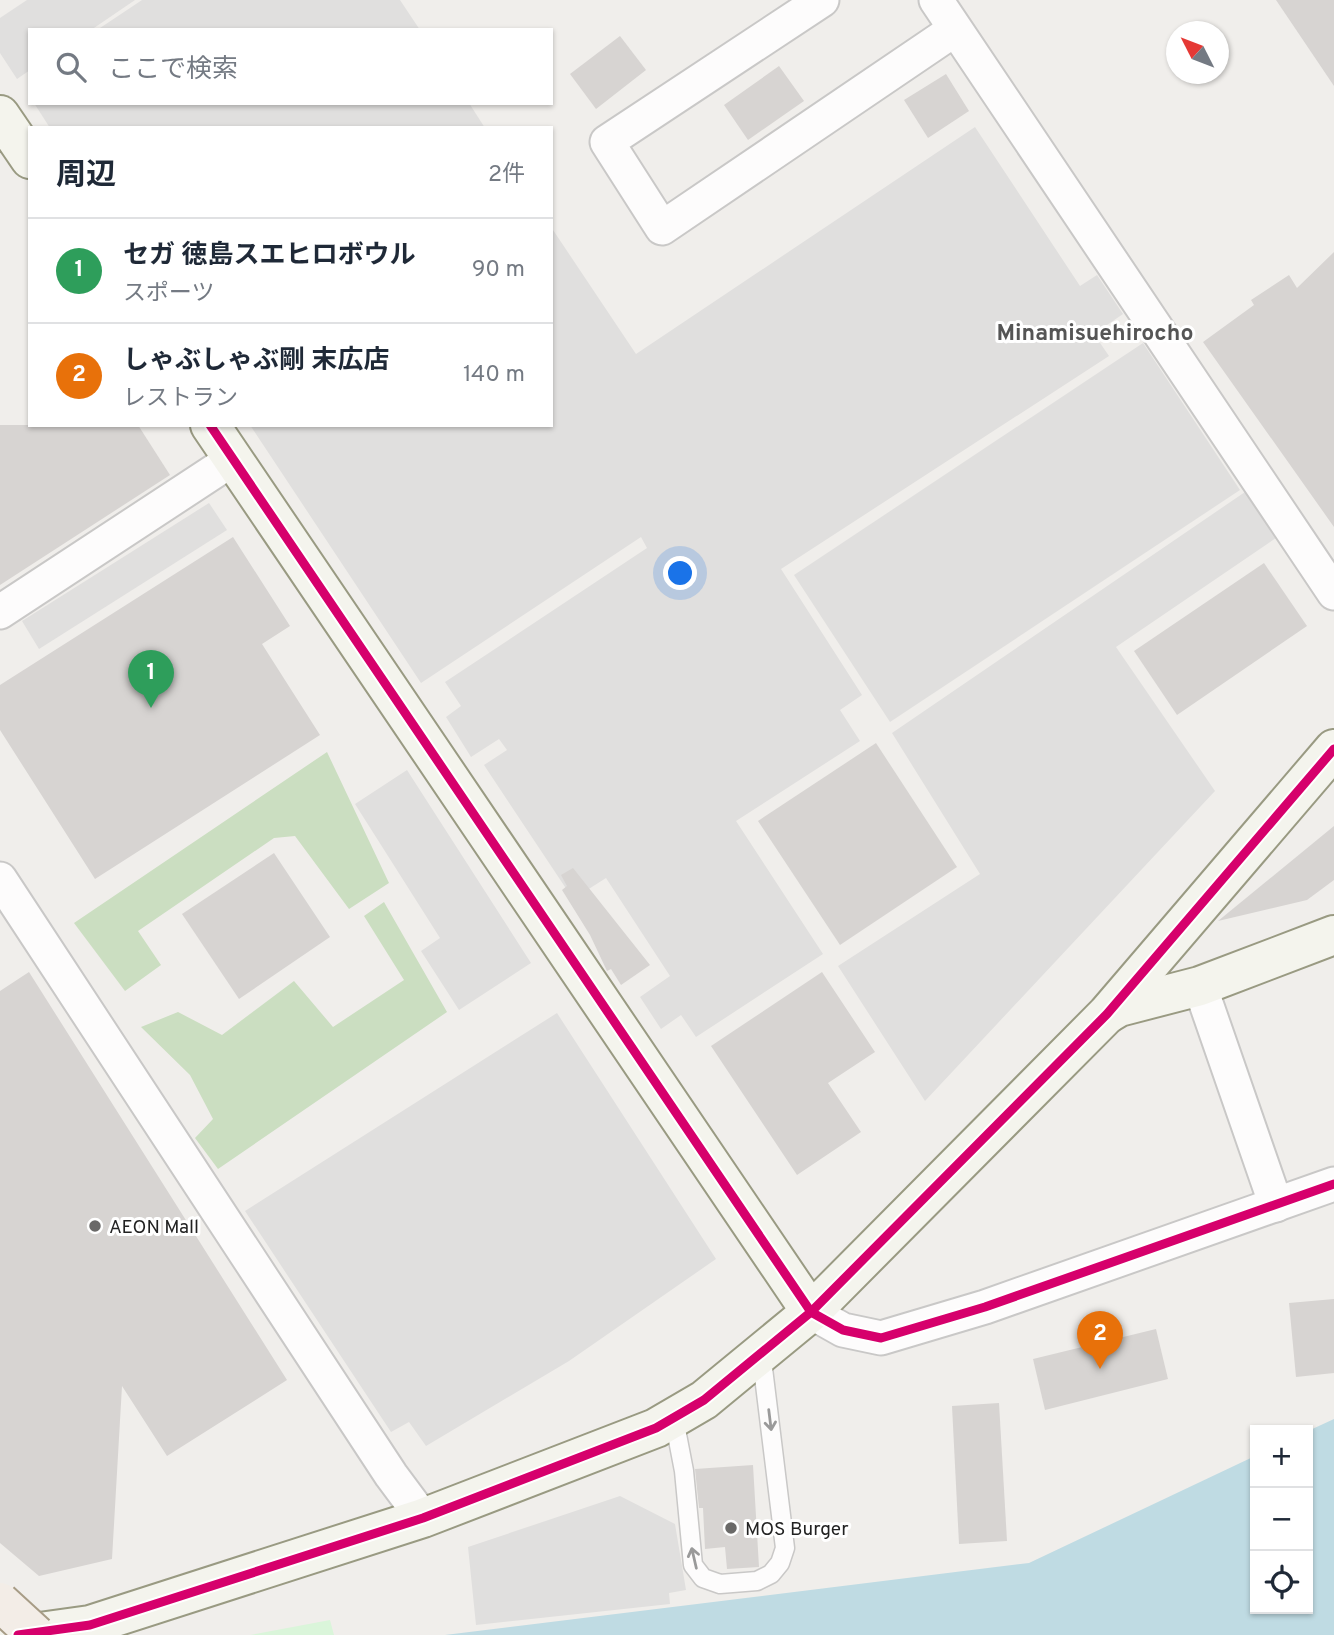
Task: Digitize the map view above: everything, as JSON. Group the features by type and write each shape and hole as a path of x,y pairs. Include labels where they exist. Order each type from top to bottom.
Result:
{"main road":[{"path":"0,1602 36,1635"}],"street":[{"path":"822,0 607,142 662,228 954,30"},
{"path":"936,0 1334,593"},
{"path":"0,115 28,156"},
{"path":"211,427 811,1312 843,1330 881,1338 985,1307 1334,1184"},
{"path":"0,612 233,459"},
{"path":"18,1635 90,1625 423,1518 656,1428 704,1400 811,1312 1107,1014 1334,749"},
{"path":"0,879 375,1452 423,1518"},
{"path":"1107,1014 1119,1007 1200,986 1334,934"},
{"path":"1200,986 1276,1205"}],"lane":[{"path":"674,1419 684,1471 693,1564 702,1578 720,1584 757,1581 771,1574 780,1563 785,1548 761,1352"}],"green space":[{"path":"327,752 389,883 349,909 295,836 274,838 138,931 161,965 125,991 74,923"},
{"path":"384,902 447,1012 218,1169 195,1138 213,1119 190,1075 141,1027 178,1012 222,1035 294,981 333,1027 404,980 364,916"},
{"path":"330,1620 334,1635 250,1635"}],"shaded area":[{"path":"27,0 135,0 94,28 28,28 28,71 17,79 0,53 0,18"},
{"path":"142,0 400,0 419,28 100,28"},
{"path":"35,105 470,105 484,126 49,126"},
{"path":"975,127 1080,286 1097,275 1123,314 1094,334 1109,356 781,569 862,695 840,710 860,741 736,821 823,954 696,1037 681,1015 661,1029 640,997 670,976 606,878 573,899 484,765 507,750 499,739 471,757 446,717 461,706 445,682 647,548 641,537 421,683 251,427 553,427 553,230 636,354"},
{"path":"1143,343 1240,490 890,722 794,575"},
{"path":"1245,492 1276,538 1116,647 1215,791 925,1101 838,966 980,874 892,733"},
{"path":"209,503 227,530 39,649 22,621"},
{"path":"407,770 531,963 459,1010 421,951 440,938 355,804"},
{"path":"557,1013 716,1259 569,1361 426,1446 409,1422 391,1432 245,1211"},
{"path":"620,1496 675,1524 686,1590 669,1593 670,1604 476,1625 468,1547"}],"water":[{"path":"1334,1419 1334,1635 445,1635 1029,1563 1250,1458 1250,1614 1313,1614 1313,1429"}],"building":[{"path":"1276,0 1334,0 1334,86"},
{"path":"620,36 646,70 596,109 570,74"},
{"path":"779,66 804,101 748,140 724,105"},
{"path":"946,74 969,111 928,138 904,100"},
{"path":"1334,252 1334,527 1203,342 1254,305 1251,300 1289,275 1297,288"},
{"path":"0,425 139,427 170,475 0,585"},
{"path":"233,537 290,626 262,644 320,735 95,879 0,730 0,685"},
{"path":"1264,563 1307,626 1177,715 1134,651"},
{"path":"876,743 957,867 840,945 758,821"},
{"path":"1334,826 1334,880 1307,900 1218,921"},
{"path":"274,853 330,937 239,999 182,914"},
{"path":"573,868 650,965 621,985 611,969 607,971 590,935 562,890 567,886 561,875"},
{"name":"AEON Mall","path":"29,972 287,1380 167,1456 122,1386 112,1559 39,1576 0,1543 0,991"},
{"path":"822,972 875,1052 828,1083 861,1132 797,1175 711,1046"},
{"path":"1334,1299 1334,1373 1296,1377 1289,1303"},
{"path":"1156,1329 1168,1379 1045,1410 1033,1359"},
{"path":"999,1403 1007,1541 959,1544 952,1406"},
{"name":"MOS Burger","path":"753,1465 759,1567 727,1569 725,1547 705,1549 703,1508 699,1508 695,1469"}],"cycle path":[{"path":"211,427 811,1312 843,1330 881,1338 985,1307 1334,1184"},
{"path":"18,1635 90,1625 423,1518 656,1428 704,1400 811,1312 1107,1014 1334,749"}],"place":[{"name":"セガ 徳島スエヒロボウル","path":"151,708"},
{"name":"AEON Mall","path":"95,1226"},
{"name":"しゃぶしゃぶ剛 末広店","path":"1100,1369"},
{"name":"MOS Burger","path":"731,1528"}],"district":[{"name":"Minamisuehirocho","path":"1095,332"}]}
